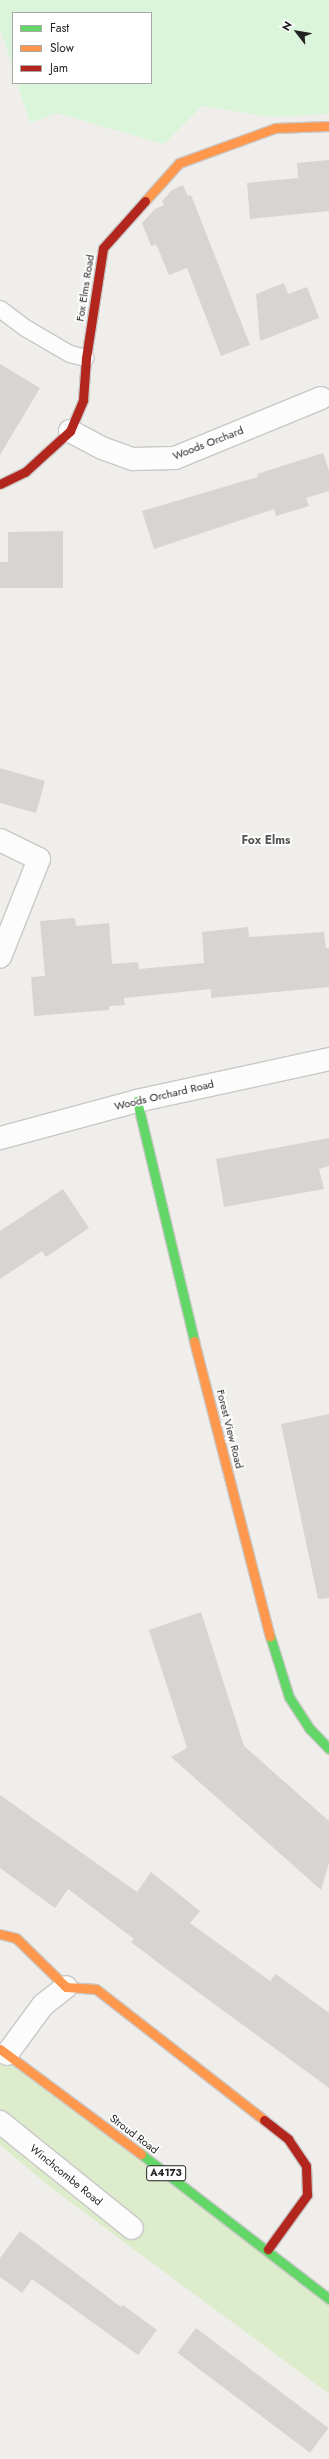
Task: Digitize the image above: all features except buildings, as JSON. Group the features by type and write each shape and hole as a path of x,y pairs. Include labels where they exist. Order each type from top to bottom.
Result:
{"street":[{"name":"Fox Elms Road","path":"0,484 25,472 70,431 83,400 86,358 103,248 178,163 275,128 329,126"},
{"name":"Woods Orchard","path":"70,431 102,448 133,459 175,458 321,398"},
{"path":"0,840 39,859 0,957"},
{"name":"Woods Orchard Road","path":"0,1138 137,1101 329,1058"},
{"name":"Forest View Road","path":"137,1101 172,1253 275,1657 289,1698 309,1728 329,1749"},
{"path":"0,1934 16,1938 66,1987 96,1989 288,2139 306,2166 307,2195 268,2249"},
{"path":"3,2052 44,2005 66,1987"},
{"name":"Stroud Road","path":"3,2052 268,2249 329,2299"},
{"name":"Winchcombe Road","path":"0,2122 132,2228"}],"lane":[{"path":"0,308 39,336 70,354 86,358"}],"green space":[{"path":"0,0 329,0 329,114 270,117 202,106 164,144 57,113 30,123 17,84 152,84 152,12 12,12 12,66 0,28"},
{"path":"0,2049 329,2299 329,2394 50,2187 0,2145"}],"traffic: fast":[{"path":"137,1101 194,1341"},
{"path":"270,1636 289,1697 309,1728 329,1749"},
{"path":"141,2154 329,2299"}],"traffic: slow":[{"path":"145,201 179,163 275,128 329,126"},
{"path":"194,1341 270,1636"},
{"path":"0,1934 16,1938 66,1987 96,1989 264,2120"},
{"path":"0,2049 141,2154"}],"traffic: jam":[{"path":"0,484 25,472 70,431 83,400 86,358 103,248 145,201"},
{"path":"264,2120 288,2139 306,2166 307,2195 268,2249"}],"district":[{"name":"Fox Elms","path":"266,841"}]}
